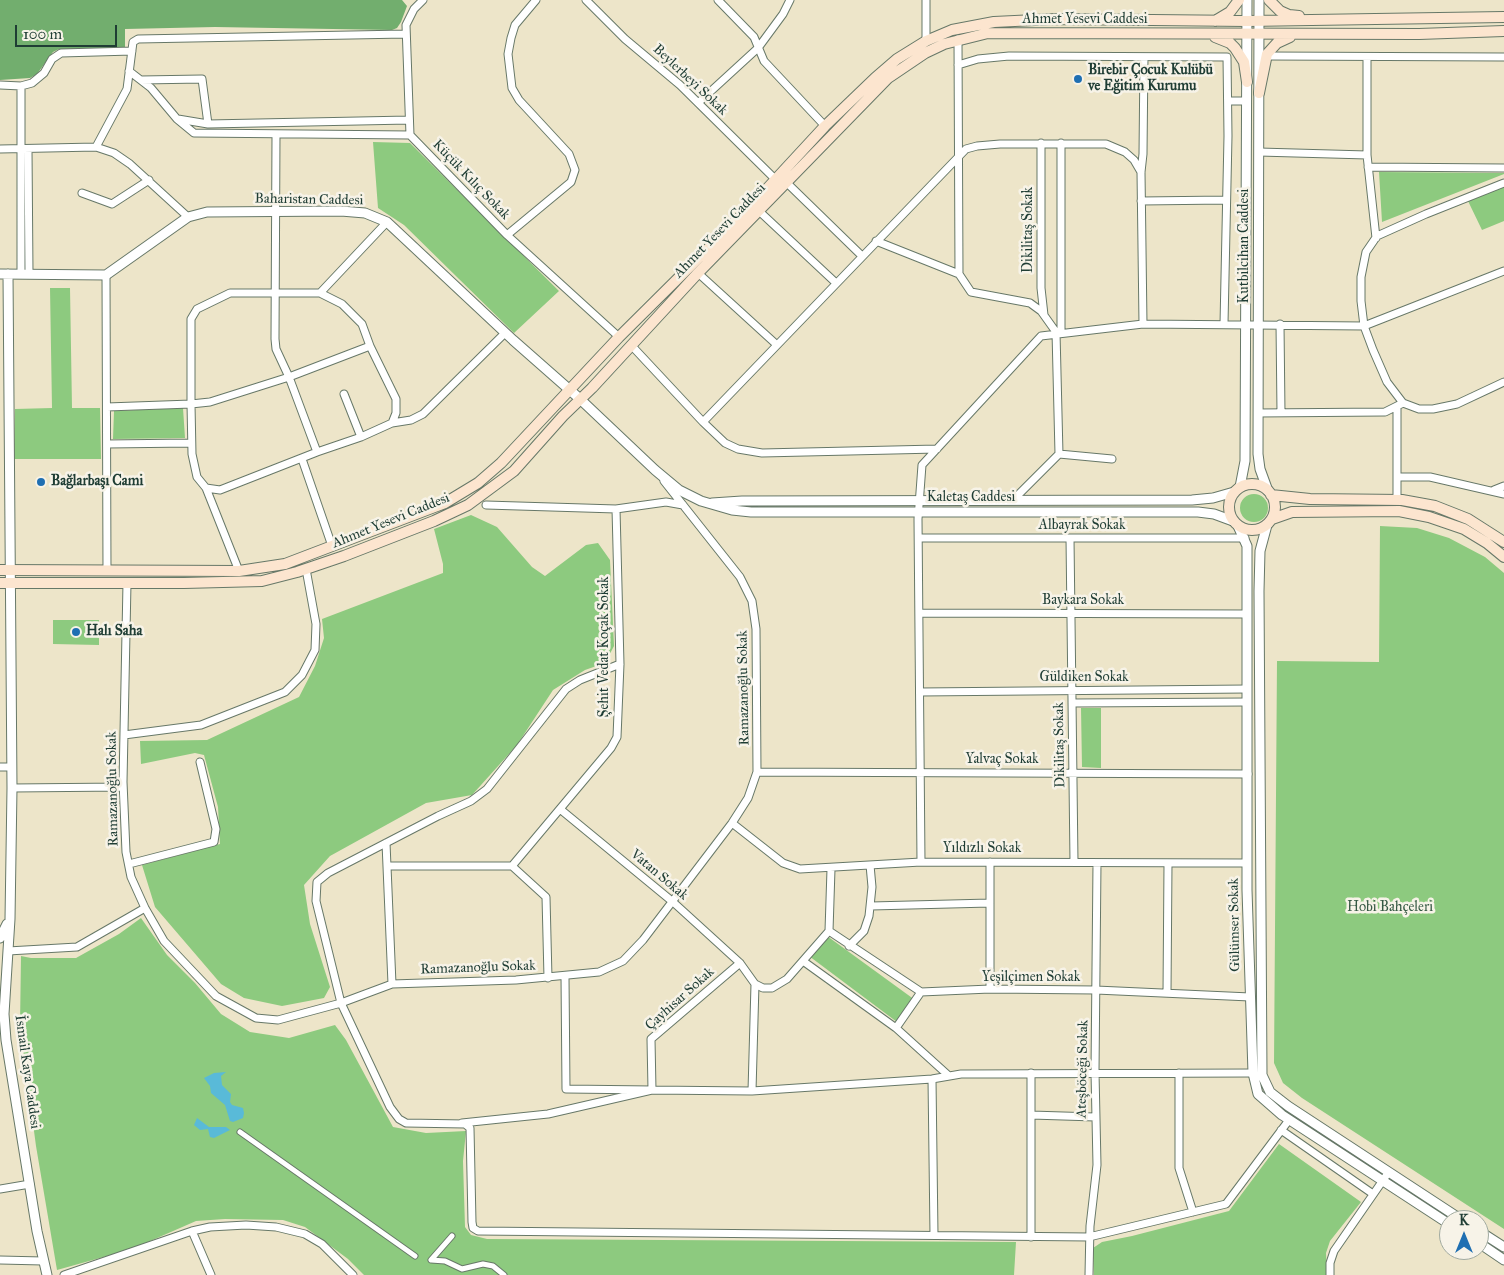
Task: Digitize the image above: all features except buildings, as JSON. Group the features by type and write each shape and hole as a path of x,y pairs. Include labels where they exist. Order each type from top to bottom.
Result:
{"main road":[{"path":"1214,21 1230,12 1239,0"},
{"path":"1269,0 1280,11 1289,15 1344,21"},
{"name":"Ahmet Yesevi Caddesi","path":"4,582 128,584 262,581 306,569 434,521 468,504 514,471 698,273 760,211 781,181 825,126 897,59 926,41 952,30 1014,21 1056,19 1344,21 1504,17"},
{"name":"Ahmet Yesevi Caddesi","path":"4,570 239,571 285,564 445,503 478,483 501,463 619,337 888,78 925,53 958,39 988,33 1295,35 1504,31"},
{"path":"1207,34 1224,39 1235,48 1244,62 1247,82"},
{"path":"1260,93 1266,56 1277,43 1295,35"},
{"path":"1504,542 1468,518 1435,506 1398,500 1310,499 1270,493 1255,484 1237,490 1229,506 1236,523 1253,530 1292,512 1398,511 1429,517 1464,529 1487,543 1504,557"},
{"path":"1269,522 1275,504 1270,493"}],"street":[{"path":"507,235 571,182 575,170 569,154 519,100 512,88 508,54 511,38 515,25 536,0"},
{"name":"Beylerbeyi Sokak","path":"586,0 862,256"},
{"path":"718,0 754,37 764,61 825,126"},
{"path":"698,103 758,48 783,14 790,0"},
{"path":"926,0 926,41"},
{"name":"Kutbilcihan Caddesi","path":"1237,490 1245,461 1247,0"},
{"name":"Kutbilcihan Caddesi","path":"1260,0 1258,412 1259,461 1270,493"},
{"path":"129,71 151,88 177,119 194,133 410,135 405,34 406,25 419,1"},
{"path":"96,147 127,88 133,42 138,39 405,34"},
{"path":"958,39 959,274 971,292 1030,303 1058,332"},
{"path":"0,85 21,86 37,80 44,73 52,59 61,53 132,51"},
{"path":"958,65 978,59 1008,56 1227,57 1224,324"},
{"path":"1266,56 1504,57"},
{"path":"1143,324 1140,172 1143,154 1144,57"},
{"path":"1367,57 1367,155 1376,238"},
{"path":"141,80 202,79 208,124"},
{"path":"21,86 25,149 25,273"},
{"path":"1228,101 1247,101"},
{"path":"177,119 208,124 409,120"},
{"path":"276,135 275,344 317,452"},
{"name":"Küçük Kılıç Sokak","path":"410,135 507,235 619,337"},
{"path":"703,422 966,149 977,146 1041,143 1113,145 1134,160 1140,172"},
{"name":"Dikilitaş Sokak","path":"1041,143 1041,288 1044,316"},
{"path":"1013,500 1059,454 1058,332 1061,143"},
{"path":"0,149 96,147 114,154 149,180 188,217"},
{"path":"1259,152 1367,155"},
{"path":"1368,168 1504,168"},
{"path":"82,193 112,204 149,180"},
{"path":"1398,500 1400,405 1387,382 1364,326 1361,277 1366,252 1376,238 1426,214 1504,183"},
{"path":"1141,201 1226,200"},
{"name":"Baharistan Caddesi","path":"106,274 188,217 216,211 365,213 387,222 568,390"},
{"path":"760,211 836,283"},
{"path":"320,293 387,222"},
{"path":"876,241 959,274"},
{"path":"921,862 918,512 922,465 1041,336 1058,332 1143,324 1364,326 1504,270"},
{"path":"698,273 778,345"},
{"path":"4,274 106,274 107,571"},
{"name":"İsmail Kaya Caddesi","path":"4,274 4,582 12,788 10,919 2,1014 43,1261 47,1275"},
{"path":"239,571 206,488 197,477 191,444 191,319 197,309 230,292 320,293 342,304 362,324 370,346 396,399 396,413 392,423"},
{"path":"1280,324 1281,413"},
{"path":"206,488 220,490 361,437 392,423 411,420 423,414 505,333"},
{"path":"631,345 703,422 725,443 738,449 762,453 937,449"},
{"path":"107,407 210,402 289,377 370,346"},
{"path":"1258,412 1385,412 1400,405 1433,409 1457,404 1504,382"},
{"name":"Kaletaş Caddesi","path":"568,390 655,470 686,494 709,503 741,511 1198,512 1236,523"},
{"path":"344,394 361,437"},
{"path":"107,444 191,444"},
{"path":"1059,454 1112,460"},
{"path":"302,459 332,546"},
{"name":"Ramazanoğlu Sokak","path":"128,584 123,786 126,852 131,877 145,908 164,941 216,996 232,1007 256,1018 278,1020 341,1003 392,984 548,978 599,972 623,961 673,902 732,823 748,798 757,772 756,629 752,601 740,577 655,470"},
{"path":"1397,477 1430,477 1494,490 1504,494"},
{"path":"1494,490 1504,486"},
{"name":"Kaletaş Caddesi","path":"709,503 742,501 1200,500 1237,490"},
{"path":"486,505 616,509 666,502 683,505"},
{"name":"Şehit Vedat Koçak Sokak","path":"512,866 611,748 617,736 620,664 616,509"},
{"path":"1269,522 1260,551 1259,591 1262,1075 1270,1092 1288,1106 1446,1210"},
{"name":"Gülümser Sokak","path":"1236,523 1247,546 1247,863 1252,1072 1258,1094 1289,1120 1439,1218"},
{"name":"Albayrak Sokak","path":"919,538 1244,538"},
{"name":"Dikilitaş Sokak","path":"1070,538 1074,862"},
{"path":"124,735 201,725 285,692 302,675 315,650 316,624 306,569"},
{"name":"Baykara Sokak","path":"920,613 1247,614"},
{"path":"620,664 580,680 566,689 487,789 471,801 386,843 328,874 317,882 316,901 341,1003 390,1107 399,1119 406,1123 466,1124 471,1133 472,1222 473,1228 478,1232 1089,1237 1226,1204 1289,1120"},
{"name":"Güldiken Sokak","path":"920,692 1247,690"},
{"path":"1072,703 1247,702"},
{"path":"129,864 214,842 216,829 200,762"},
{"path":"0,767 12,767"},
{"name":"Yalvaç Sokak","path":"757,772 1248,774"},
{"path":"12,788 123,786"},
{"name":"Vatan Sokak","path":"560,809 673,902 740,964 755,984"},
{"name":"Yıldızlı Sokak","path":"732,823 791,867 831,868 921,862 1247,863"},
{"path":"386,843 392,984"},
{"path":"990,862 990,989"},
{"name":"Ateşböceği Sokak","path":"1089,1275 1089,1237 1097,1165 1095,1072 1097,862"},
{"path":"1168,864 1168,993"},
{"path":"849,946 864,931 871,906 870,865"},
{"path":"387,866 512,866 546,897 548,978"},
{"path":"752,1091 755,984 763,988 772,988 787,978 829,931 831,868"},
{"path":"871,906 990,903"},
{"path":"8,951 76,947 145,908"},
{"path":"0,938 10,919"},
{"path":"829,931 920,992 896,1028"},
{"path":"803,961 896,1028 949,1076"},
{"name":"Çayhisar Sokak","path":"652,1090 651,1039 740,964"},
{"path":"565,976 566,1089 752,1091 932,1079 949,1076 1095,1072 1252,1072"},
{"name":"Yeşilçimen Sokak","path":"920,992 990,989 1096,990 1250,996"},
{"path":"1031,1073 1031,1237"},
{"path":"1179,1073 1179,1168 1193,1212"},
{"path":"932,1079 934,1235"},
{"path":"453,1123 548,1114 652,1090"},
{"path":"1031,1115 1095,1117"},
{"path":"1281,1130 1372,1194"},
{"path":"240,1132 415,1256"},
{"path":"1330,1275 1330,1263 1334,1251 1388,1173"},
{"path":"0,1189 30,1184"},
{"path":"64,1275 210,1226 246,1225 276,1226 305,1234 322,1244 353,1275"},
{"path":"192,1231 211,1275"},
{"path":"452,1236 431,1260 445,1261 462,1269 483,1264 494,1266 504,1275"},
{"path":"1489,1237 1504,1247"},
{"path":"1489,1250 1504,1260"},
{"path":"0,1260 43,1261"}],"green space":[{"path":"0,0 402,0 407,6 401,22 397,28 392,30 215,27 125,29 125,48 59,49 53,52 37,74 30,78 0,80"},
{"path":"373,142 410,143 559,291 514,333 404,225 378,208"},
{"path":"1379,172 1504,173 1504,174 1382,222"},
{"path":"1504,186 1504,221 1482,230 1468,201"},
{"path":"50,288 70,288 72,408 100,408 101,459 14,459 15,409 52,408"},
{"path":"183,408 185,438 113,439 114,411"},
{"path":"1254,494 1264,498 1268,508 1264,518 1254,522 1244,518 1240,508 1244,498"},
{"path":"471,515 497,527 532,567 545,576 586,545 598,543 610,560 614,646 605,663 585,670 553,690 517,745 472,795 426,803 330,856 304,885 310,924 330,987 324,998 282,1006 244,998 221,984 155,907 142,865 220,844 218,807 204,755 195,753 141,764 140,741 207,740 299,697 315,666 324,638 322,619 443,573 443,564 434,529"},
{"name":"Hobi Bahçeleri","path":"1380,526 1417,528 1449,538 1485,557 1504,573 1504,1229 1489,1219 1489,1210 1475,1210 1302,1098 1283,1083 1274,1063 1277,661 1379,662"},
{"name":"Halı Saha","path":"53,620 99,620 99,645 53,644"},
{"path":"1081,708 1101,708 1101,768 1082,767"},
{"path":"141,918 167,955 195,983 221,1014 250,1032 289,1038 335,1025 346,1040 393,1127 426,1133 466,1131 463,1161 465,1227 471,1235 487,1239 1016,1242 1014,1275 364,1275 348,1259 305,1227 283,1220 225,1219 196,1221 132,1249 57,1270 36,1146 20,1026 21,956 31,958 76,958 119,934"},
{"path":"827,936 915,1000 897,1022 809,956"},
{"path":"1279,1144 1361,1202 1330,1241 1326,1253 1327,1275 1094,1275 1093,1248 1102,1242 1229,1211"}],"water":[{"path":"226,1072 221,1076 222,1085 231,1094 230,1102 232,1105 243,1108 244,1113 243,1118 233,1122 230,1121 225,1105 211,1093 210,1086 204,1078 214,1073"},
{"path":"197,1118 209,1127 226,1127 230,1130 214,1138 210,1137 208,1129 200,1130 194,1125"}],"place":[{"name":"Birebir Çocuk Kulübü ve Eğitim Kurumu","path":"1078,79"},
{"name":"Bağlarbaşı Cami","path":"41,482"},
{"name":"Halı Saha","path":"76,632"}]}
